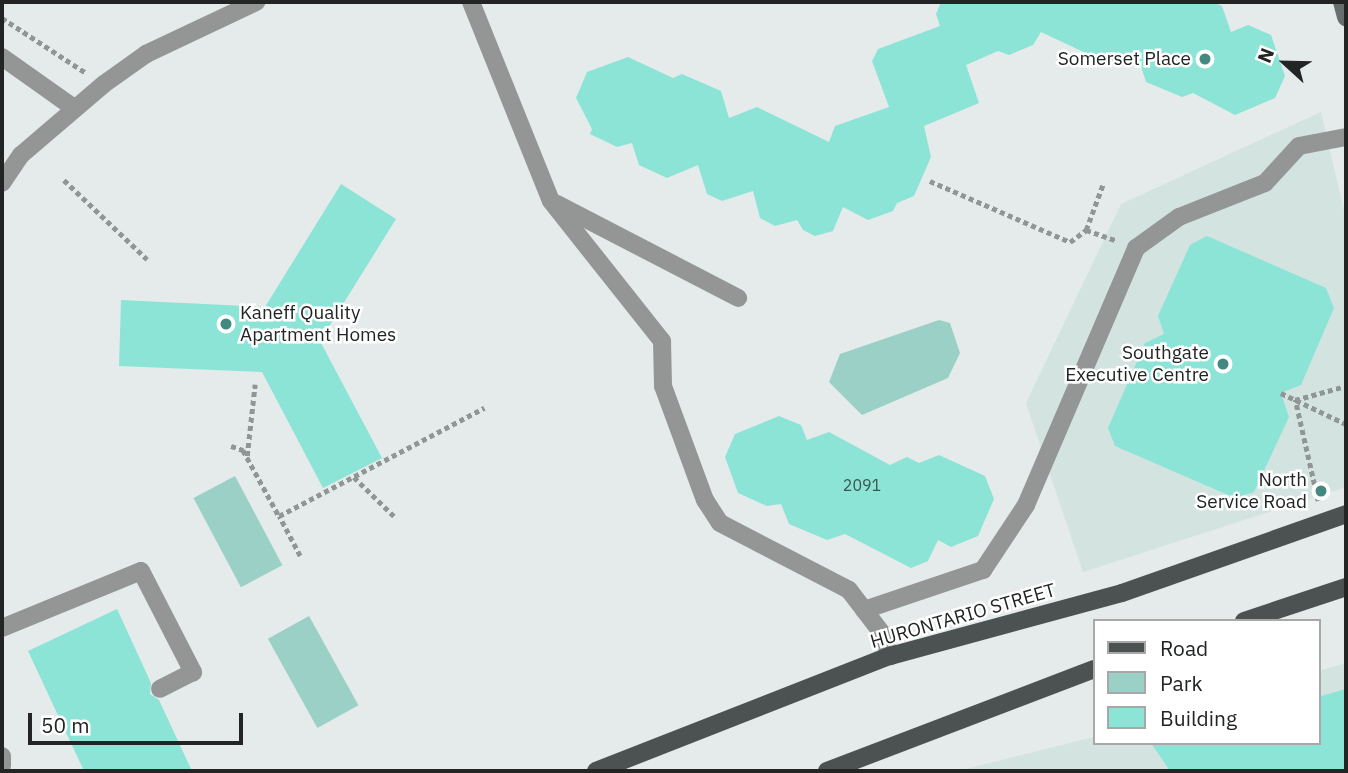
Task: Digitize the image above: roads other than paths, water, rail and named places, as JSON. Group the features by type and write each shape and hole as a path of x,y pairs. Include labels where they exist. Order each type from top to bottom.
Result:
{"main road":[{"name":"HURONTARIO STREET","path":"596,771 890,656 1122,593 1346,514"},
{"path":"1250,619 1346,587"},
{"path":"827,771 1092,670"}],"street":[{"path":"2,183 21,155 74,108 146,54 256,2"},
{"path":"471,2 551,201 662,341 663,386 705,500 720,523 849,590 881,632 890,656"},
{"path":"1342,2 1346,17"},
{"path":"2,57 74,108"},
{"path":"864,610 983,570 1026,505 1136,248 1179,217 1265,183 1299,146 1346,137"},
{"path":"551,201 738,298"},
{"path":"2,628 141,570 194,672 160,689"},
{"path":"2,756 2,766"}],"place":[{"name":"Somerset Place","path":"1205,59"},
{"name":"Kaneff Quality Apartment Homes","path":"226,324"},
{"name":"Southgate Executive Centre","path":"1223,364"},
{"name":"North Service Road","path":"1321,491"}]}
